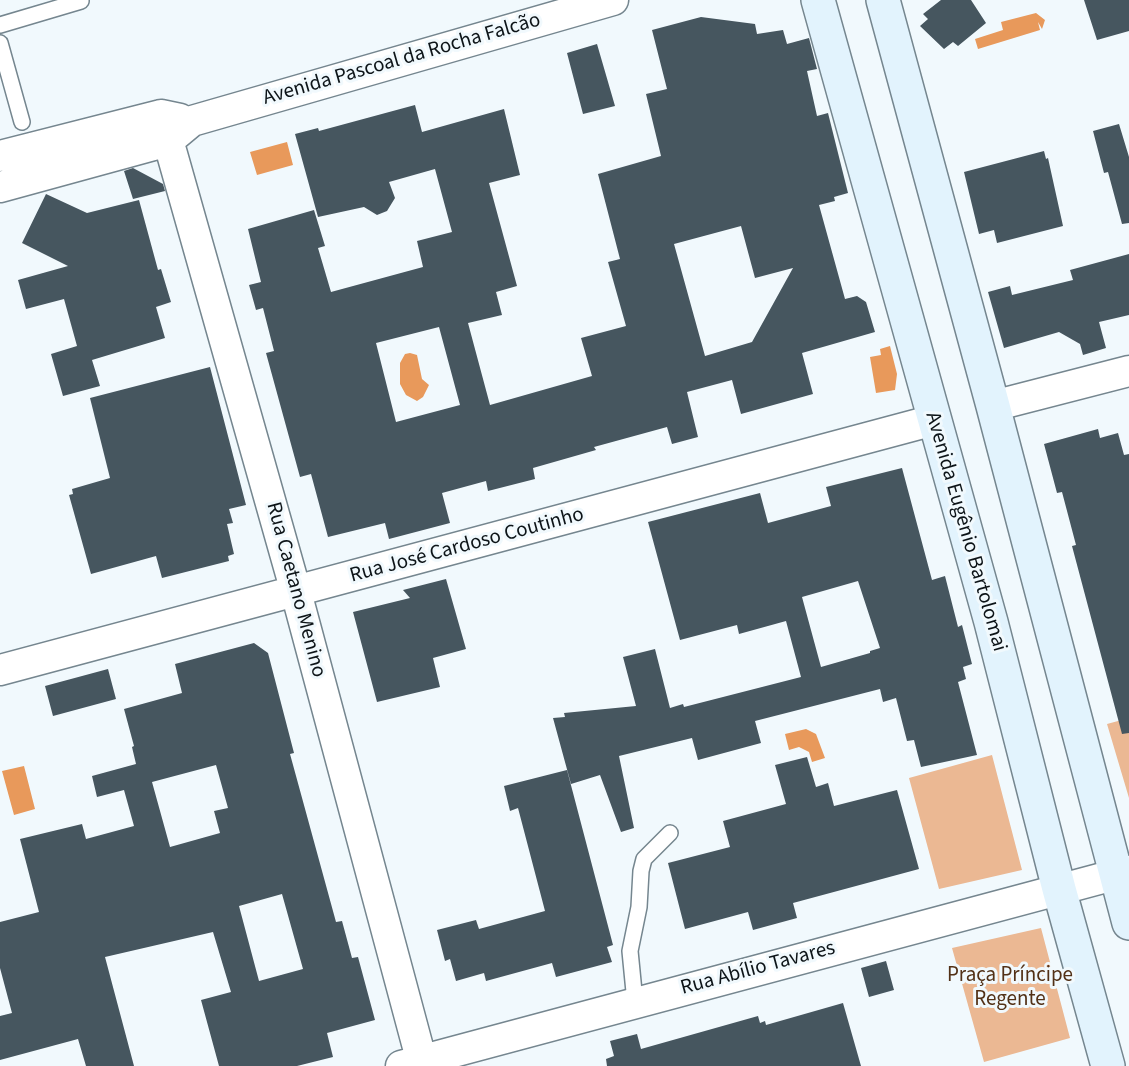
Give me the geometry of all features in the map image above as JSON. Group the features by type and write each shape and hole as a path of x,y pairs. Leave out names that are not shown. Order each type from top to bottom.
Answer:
{"street":[{"name":"Avenida Pascoal da Rocha Falcão","path":"0,156 165,128 613,0"},
{"name":"Avenida Eugênio Bartolomai","path":"818,0 991,622 1059,889 1108,1066"},
{"path":"883,0 1123,873 1129,923"},
{"name":"Avenida Pascoal da Rocha Falcão","path":"0,187 165,128"},
{"name":"Rua Caetano Menino","path":"165,128 296,592 415,1064"},
{"path":"993,406 1129,370"},
{"name":"Rua José Cardoso Coutinho","path":"0,669 296,592 934,420"},
{"name":"Rua Abílio Tavares","path":"415,1064 635,1002 1123,873"}],"lane":[{"path":"0,25 81,1"},
{"path":"0,43 22,122"},
{"path":"635,1002 630,951 639,907 641,871 644,859 670,833"}],"green space":[{"path":"1129,718 1129,798 1107,724"},
{"path":"992,755 1022,870 939,889 909,778"},
{"name":"Praça Príncipe Regente","path":"1041,928 1070,1038 984,1062 952,948"}],"shaded area":[{"path":"1036,13 1045,20 1042,29 1038,22 1040,30 978,49 975,39 1003,30 1001,22"},
{"path":"287,142 293,165 257,175 250,152"},
{"path":"890,346 897,374 895,390 876,393 870,357 881,355 880,349"},
{"path":"405,354 417,355 422,379 429,385 423,397 417,401 406,395 400,384 400,363"},
{"path":"806,729 816,734 825,758 812,762 809,752 799,747 789,750 785,734"},
{"path":"24,766 35,809 14,815 2,771"}],"building":[{"path":"941,0 971,0 986,23 958,46 953,42 944,49 920,26 928,19 923,14"},
{"path":"1084,0 1129,0 1129,31 1097,40"},
{"path":"701,17 755,24 757,34 783,30 787,44 809,38 817,69 807,71 817,116 828,113 848,193 834,197 835,201 819,205 845,299 857,296 866,302 875,332 802,353 813,394 741,414 732,380 687,392 698,437 672,444 667,427 594,447 596,450 533,468 535,479 488,491 486,481 442,493 450,523 389,539 385,523 328,537 311,474 300,477 266,353 274,351 263,308 256,310 249,285 261,282 248,229 314,210 325,246 318,248 331,292 423,267 417,241 452,232 435,169 389,182 395,198 387,211 377,215 364,207 318,217 295,134 318,128 319,131 415,105 422,132 504,109 520,175 489,183 517,286 496,292 502,315 468,323 490,405 592,376 581,338 626,326 608,262 620,259 598,174 661,156 646,94 667,89 652,30","holes":["741,226 755,278 793,268 752,342 705,356 674,244","439,327 460,405 396,422 376,343"]},
{"path":"597,44 615,106 583,114 567,53"},
{"path":"1119,124 1129,157 1129,223 1122,224 1108,172 1104,173 1093,131"},
{"path":"1044,151 1046,159 1048,158 1063,226 997,243 994,230 979,234 964,172"},
{"path":"133,168 163,184 165,191 133,199 124,171"},
{"path":"46,194 87,213 139,200 158,270 161,269 171,302 156,307 165,338 92,360 100,386 63,396 51,354 77,346 64,299 26,309 18,280 68,266 22,243"},
{"path":"1129,254 1129,315 1099,322 1106,348 1083,355 1080,344 1059,332 1004,348 988,292 1010,286 1012,295 1073,280 1070,270"},
{"path":"210,367 246,505 229,509 233,523 227,524 234,554 228,556 229,561 162,578 156,556 91,574 69,495 73,494 72,489 110,478 90,398"},
{"path":"1098,429 1100,438 1118,433 1124,455 1129,454 1129,733 1122,734 1072,546 1076,545 1062,492 1057,493 1044,444"},
{"path":"902,468 932,580 945,576 958,627 962,625 972,664 963,667 966,679 958,682 977,755 921,767 914,740 907,741 896,698 883,702 880,689 755,721 761,743 698,760 692,738 619,756 634,828 621,832 600,775 571,784 553,718 565,717 564,713 636,706 623,657 655,649 670,708 683,704 684,707 801,677 786,621 739,634 737,625 680,640 648,522 760,493 768,523 831,506 826,487","holes":["858,581 880,648 821,667 802,597"]},
{"path":"446,579 466,649 433,658 440,687 377,702 353,612 410,598 403,590"},
{"path":"254,643 268,653 294,753 290,754 336,922 342,921 352,958 358,957 375,1020 327,1033 333,1057 297,1066 219,1066 201,1000 231,992 213,932 105,957 134,1066 86,1066 78,1039 0,1060 0,1016 12,1013 0,968 0,922 39,912 20,839 82,824 86,839 134,826 124,790 97,797 92,776 136,764 132,747 134,746 124,709 182,693 175,664","holes":["216,765 228,808 214,811 220,833 170,847 152,782","282,894 303,969 259,981 239,906"]},
{"path":"108,669 116,699 53,716 45,686"},
{"path":"807,757 816,787 828,783 834,806 897,790 919,869 793,903 797,918 753,930 748,912 685,929 668,863 730,847 723,821 786,804 775,765"},
{"path":"567,770 613,945 607,947 612,962 556,977 552,963 486,981 484,973 456,981 450,959 445,961 437,930 476,920 479,929 545,911 518,808 510,811 504,786"},
{"path":"886,961 894,990 869,997 861,968"},
{"path":"843,1003 861,1066 607,1066 606,1059 614,1056 610,1041 637,1034 641,1049 758,1016 760,1023 765,1021 766,1025"}]}
